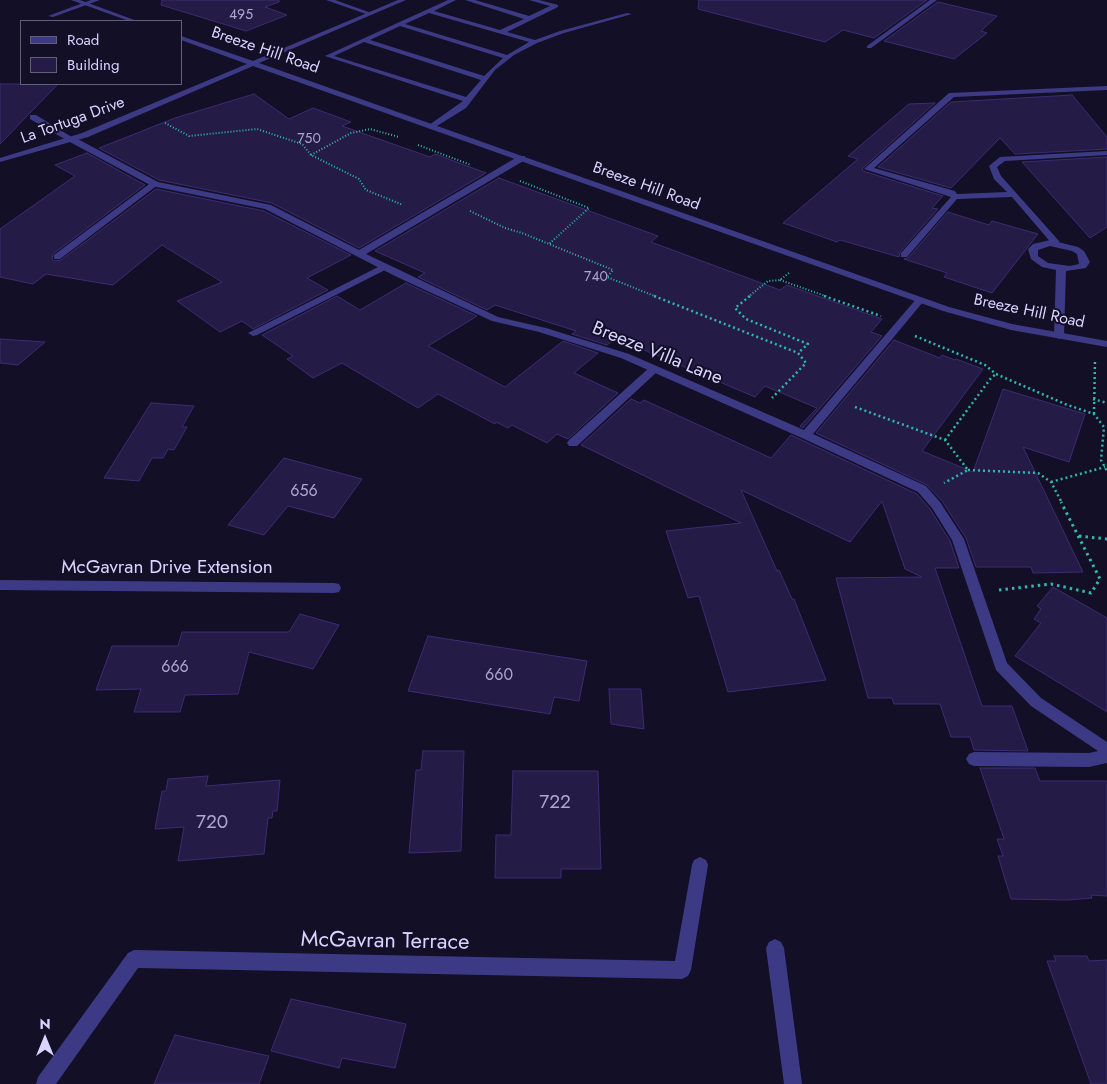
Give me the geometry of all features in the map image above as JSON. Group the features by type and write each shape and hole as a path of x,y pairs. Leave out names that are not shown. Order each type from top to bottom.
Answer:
{"street":[{"path":"74,0 131,20"},
{"path":"51,16 97,0"},
{"path":"328,0 371,14"},
{"name":"La Tortuga Drive","path":"0,160 71,140 403,0"},
{"path":"453,0 328,56 468,100"},
{"path":"468,0 530,18"},
{"path":"501,32 556,6 532,0"},
{"path":"869,47 934,0"},
{"path":"430,10 535,42"},
{"path":"429,126 463,106 493,69 535,42 562,32 629,14"},
{"path":"399,24 508,58"},
{"name":"Breeze Hill Road","path":"182,38 920,300 1011,327 1107,344"},
{"path":"364,40 486,79"},
{"path":"955,197 952,193 868,169 952,95 1107,88"},
{"name":"Breeze Villa Lane","path":"34,117 71,140 155,184 268,207 384,268 495,320 542,330 625,356 806,435 922,489 936,505 958,539 1002,666 1036,702 1107,750"},
{"path":"1056,243 997,177 993,166 1003,160 1107,153"},
{"path":"359,254 522,158"},
{"path":"57,257 155,184"},
{"path":"904,255 955,197 1014,194"},
{"path":"1056,243 1075,249 1084,257 1085,262 1083,266 1061,269 1038,261 1032,253 1036,246 1056,243"},
{"path":"253,332 384,268"},
{"path":"1059,336 1061,269"},
{"path":"806,435 920,300"},
{"path":"573,442 654,369"},
{"name":"McGavran Drive Extension","path":"0,585 334,588"},
{"path":"974,759 1089,760 1107,756"},
{"name":"McGavran Terrace","path":"45,1084 134,959 682,970 700,865"},
{"path":"775,948 793,1084"}],"path":[{"path":"136,113 168,124 189,136 257,129 302,144 311,155 359,179 366,190 427,214"},
{"path":"311,155 351,133 370,129 399,138 429,126"},
{"path":"416,144 468,163 489,178 520,181 589,208 549,244"},
{"path":"449,201 505,228 613,270 607,277 798,353 806,362 757,414"},
{"path":"780,280 804,259"},
{"path":"798,353 808,344 746,318 735,308 768,281 780,280 898,326 985,365 996,374 1065,404 1094,414 1104,427 1101,460 1106,469 1051,482"},
{"path":"1094,414 1096,342"},
{"path":"946,440 990,378 996,374"},
{"path":"1093,399 1107,403"},
{"path":"836,400 946,440 968,470"},
{"path":"925,492 968,470 1038,472 1051,482 1100,578 1091,593 1052,584 976,592"},
{"path":"1079,536 1107,539"}],"building":[{"path":"162,0 279,0 279,2 265,7 287,15 246,31 161,5"},
{"path":"699,0 927,0 874,38 843,30 825,42 698,9"},
{"path":"938,2 997,16 981,31 987,33 954,59 884,41"},
{"path":"0,84 57,85 0,144"},
{"path":"254,94 289,119 313,108 351,122 342,126 430,157 435,154 486,173 359,248 272,203 159,180 99,148 175,118"},
{"path":"1072,95 1107,137 1107,149 1015,154 1000,138 951,188 878,167 951,102"},
{"path":"935,103 862,169 863,171 943,196 932,208 938,209 900,252 899,257 840,240 837,242 783,223 858,159 848,156 909,104"},
{"path":"87,153 145,185 53,254 52,259 54,261 61,260 156,189 264,211 351,255 307,278 328,290 253,329 242,321 220,332 177,301 222,282 162,245 113,285 46,274 33,284 0,277 0,229 75,176 55,165"},
{"path":"1107,157 1107,227 1090,238 1022,162"},
{"path":"499,178 658,236 651,242 780,290 787,285 882,319 871,332 882,336 803,428 800,426 817,408 765,386 755,397 616,338 607,345 572,334 576,331 495,305 487,310 418,277 425,273 375,251"},
{"path":"948,212 989,225 992,221 1038,234 992,293 944,277 947,273 904,259 908,258"},
{"path":"406,283 477,316 428,346 505,387 563,341 598,353 574,373 618,393 568,439 557,434 547,443 512,425 508,428 496,422 495,424 438,394 418,408 342,363 313,378 287,359 293,356 262,335 337,296 360,310"},
{"path":"0,339 45,342 18,365 0,363"},
{"path":"894,340 940,358 942,355 983,369 922,451 973,472 1003,389 1085,414 1069,462 1023,447 1083,572 1033,573 1031,567 976,567 966,538 942,501 927,485 816,433"},
{"path":"631,399 640,403 644,400 771,458 791,435 917,494 930,509 950,541 959,568 935,568 982,706 1012,706 1028,751 974,750 970,737 951,737 940,704 894,704 892,698 868,698 836,578 922,577 905,569 882,501 850,542 741,490 777,571 779,570 792,599 794,599 826,680 728,692 699,596 688,598 666,531 741,523 581,445"},
{"path":"151,403 194,406 182,427 187,427 174,450 168,449 163,458 152,458 139,481 104,478"},
{"path":"284,458 362,479 334,518 288,506 264,535 228,525"},
{"path":"1053,587 1107,618 1107,712 1015,656 1041,623 1034,619 1041,609 1037,606"},
{"path":"300,614 339,625 313,669 249,652 238,694 185,695 180,712 134,712 141,689 96,690 112,646 178,646 182,632 289,632"},
{"path":"428,636 587,661 579,701 554,697 550,714 408,691"},
{"path":"609,689 641,689 644,729 611,724"},
{"path":"423,751 464,751 461,851 409,853 416,770 421,770"},
{"path":"980,768 1035,768 1040,781 1107,781 1107,896 1091,895 1092,898 1068,900 1011,899 998,856 1003,856 997,839 1004,839"},
{"path":"513,771 598,771 601,869 561,869 561,878 495,878 496,835 511,835"},
{"path":"208,776 206,786 280,780 277,811 273,811 272,818 268,818 264,854 178,861 184,827 155,829 162,791 166,791 168,779"},
{"path":"1054,956 1087,956 1089,961 1107,960 1107,1084 1091,1084 1047,961 1056,961"},
{"path":"291,999 406,1024 395,1068 342,1058 339,1068 271,1051"},
{"path":"175,1035 269,1056 259,1084 154,1084"}]}
